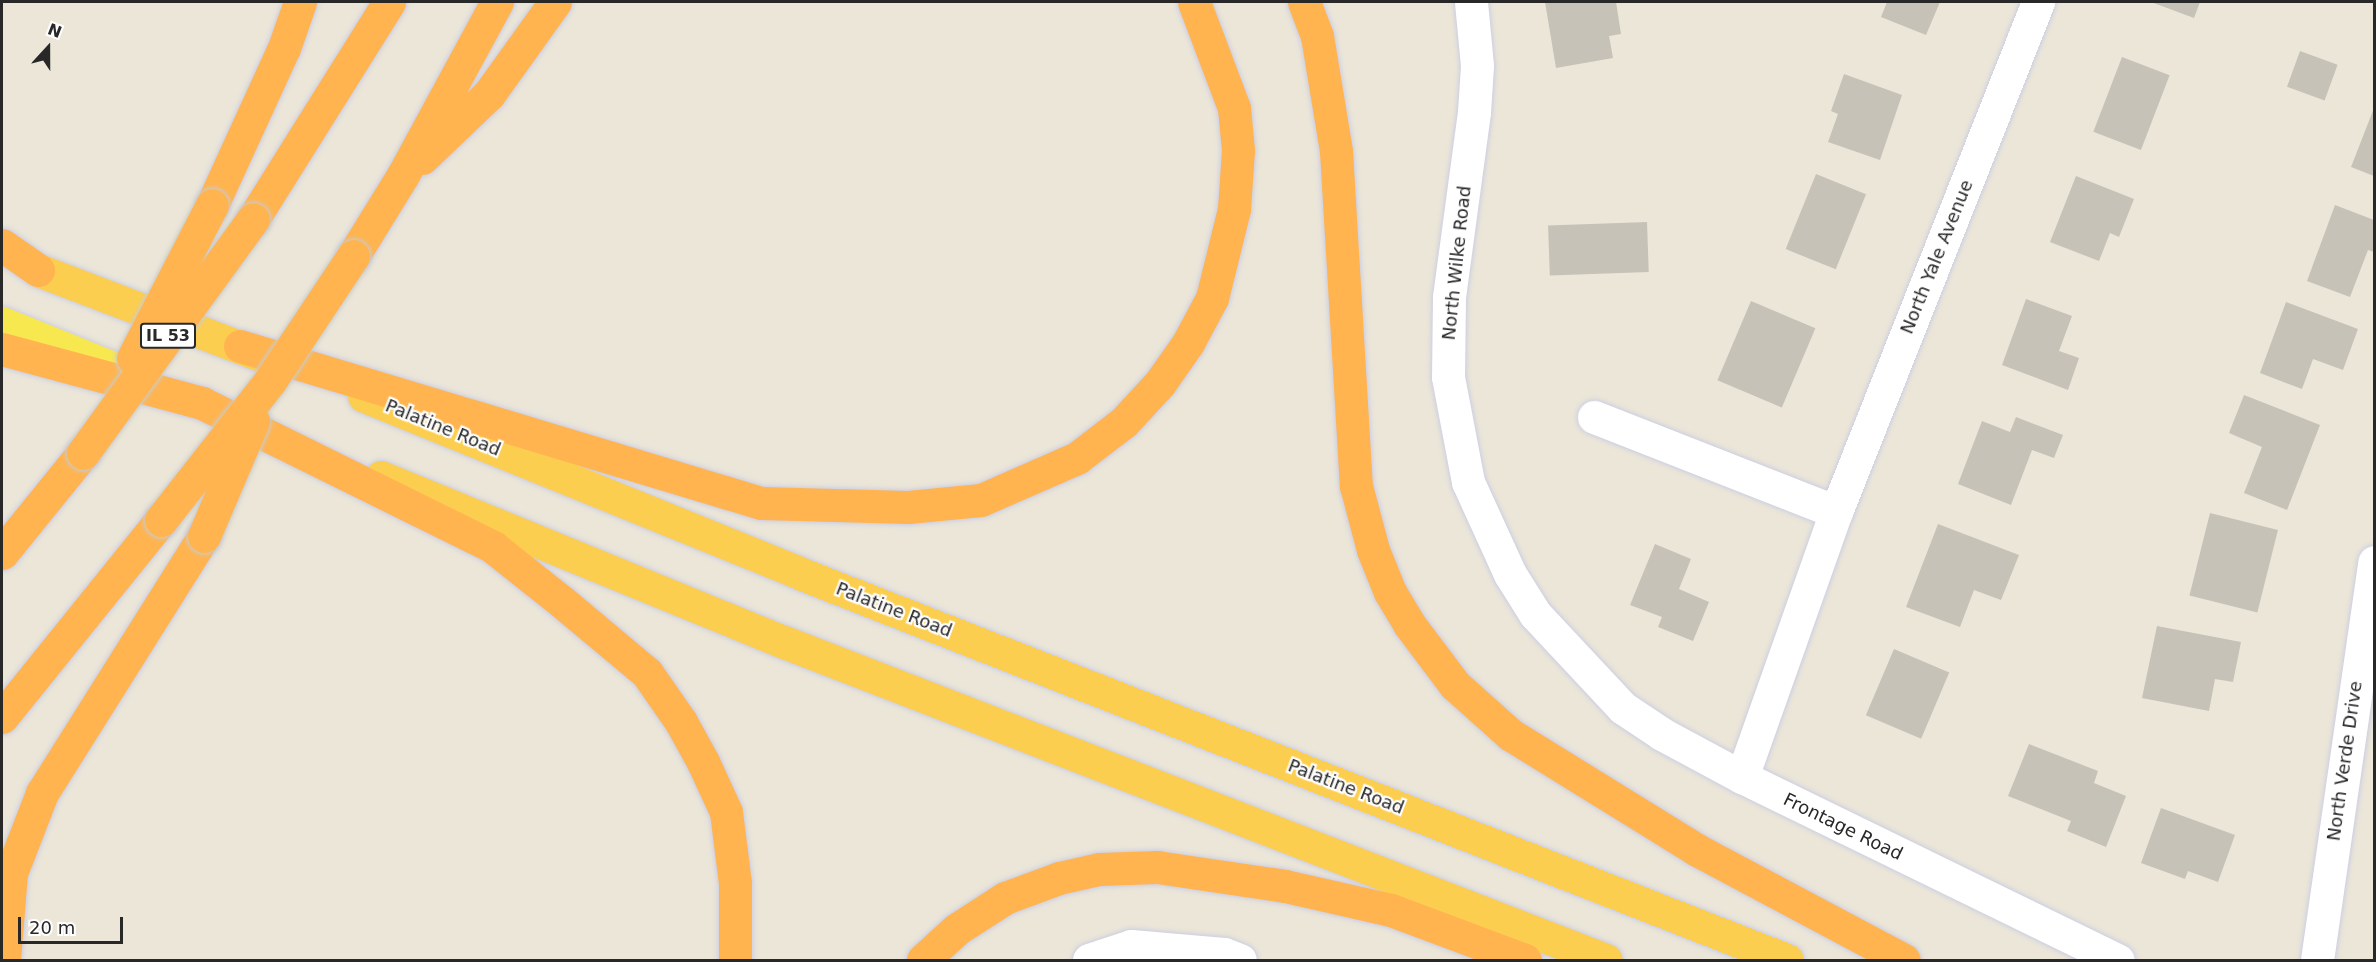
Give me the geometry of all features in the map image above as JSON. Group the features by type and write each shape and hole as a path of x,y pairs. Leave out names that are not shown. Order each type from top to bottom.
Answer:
{"highway":[{"path":"83,453 212,205 284,48 300,2"},
{"name":"IL 53","path":"2,553 83,453 253,219 389,2"},
{"path":"2,717 270,381 403,176 496,2"},
{"path":"403,176 489,94 555,2"},
{"path":"240,346 761,502 908,507 981,500 1077,458 1124,422 1160,383 1188,344 1212,298 1234,208 1238,150 1234,108 1194,2"},
{"path":"1304,2 1317,36 1336,151 1356,486 1373,550 1390,592 1409,624 1455,685 1511,735 1697,850 1904,960"},
{"path":"2,245 38,270"},
{"name":"Palatine Road","path":"38,270 240,346 799,573 1787,960"},
{"path":"2,349 202,403 784,642 1606,960"},
{"path":"4,960 11,873 42,793 204,536 270,381"},
{"path":"202,403 493,547 647,673 681,722 726,812 735,883 735,960"},
{"path":"923,960 957,929 1005,898 1059,878 1099,869 1157,867 1285,886 1391,910 1525,960"}],"main road":[{"name":"Palatine Road","path":"2,256 38,270"},
{"path":"2,323 202,403"}],"street":[{"name":"North Wilke Road","path":"1471,2 1477,66 1474,112 1449,297 1447,346 1457,439 1468,482 1510,574 1535,614 1584,669"},
{"name":"North Yale Avenue","path":"1742,777 1836,512 2038,2"},
{"path":"1594,417 1836,512"},
{"name":"North Verde Drive","path":"2317,960 2374,561"},
{"name":"Frontage Road","path":"1584,669 1623,708 1742,777 2118,960"},
{"path":"1089,960 1131,946 1224,954 1240,960"}],"building":[{"path":"1545,2 1616,2 1621,34 1609,36 1613,58 1556,68"},
{"path":"1887,2 1940,2 1926,35 1881,17"},
{"path":"2151,2 2200,2 2194,18"},
{"path":"2300,51 2338,65 2325,100 2287,87"},
{"path":"2122,57 2170,75 2141,150 2093,132"},
{"path":"1844,74 1902,95 1880,160 1828,142 1838,114 1831,111"},
{"path":"2374,108 2374,176 2351,167"},
{"path":"1816,174 1866,194 1836,269 1786,249"},
{"path":"2076,176 2134,199 2119,237 2110,233 2099,261 2050,242"},
{"path":"2335,205 2374,220 2374,252 2368,250 2350,297 2307,281"},
{"path":"1647,222 1649,272 1550,275 1548,225"},
{"path":"2026,299 2072,316 2059,351 2079,358 2068,390 2002,365"},
{"path":"1751,301 1815,328 1782,408 1717,380"},
{"path":"2286,302 2358,329 2343,370 2313,359 2302,389 2260,373"},
{"path":"2244,395 2320,425 2287,510 2244,493 2262,447 2229,433"},
{"path":"2016,417 2063,435 2054,458 2032,450 2011,505 1958,484 1982,421 2010,432"},
{"path":"2210,513 2278,530 2257,612 2189,595"},
{"path":"1938,524 2019,555 2001,600 1974,590 1960,627 1906,607"},
{"path":"1655,544 1691,559 1679,589 1709,602 1693,641 1658,627 1662,617 1630,605"},
{"path":"2157,626 2241,642 2233,682 2215,679 2209,711 2142,698"},
{"path":"1894,649 1949,672 1921,739 1866,715"},
{"path":"2029,744 2098,771 2094,783 2126,796 2106,847 2067,831 2071,821 2008,796"},
{"path":"2161,808 2235,835 2218,882 2188,871 2185,879 2141,863"}]}
